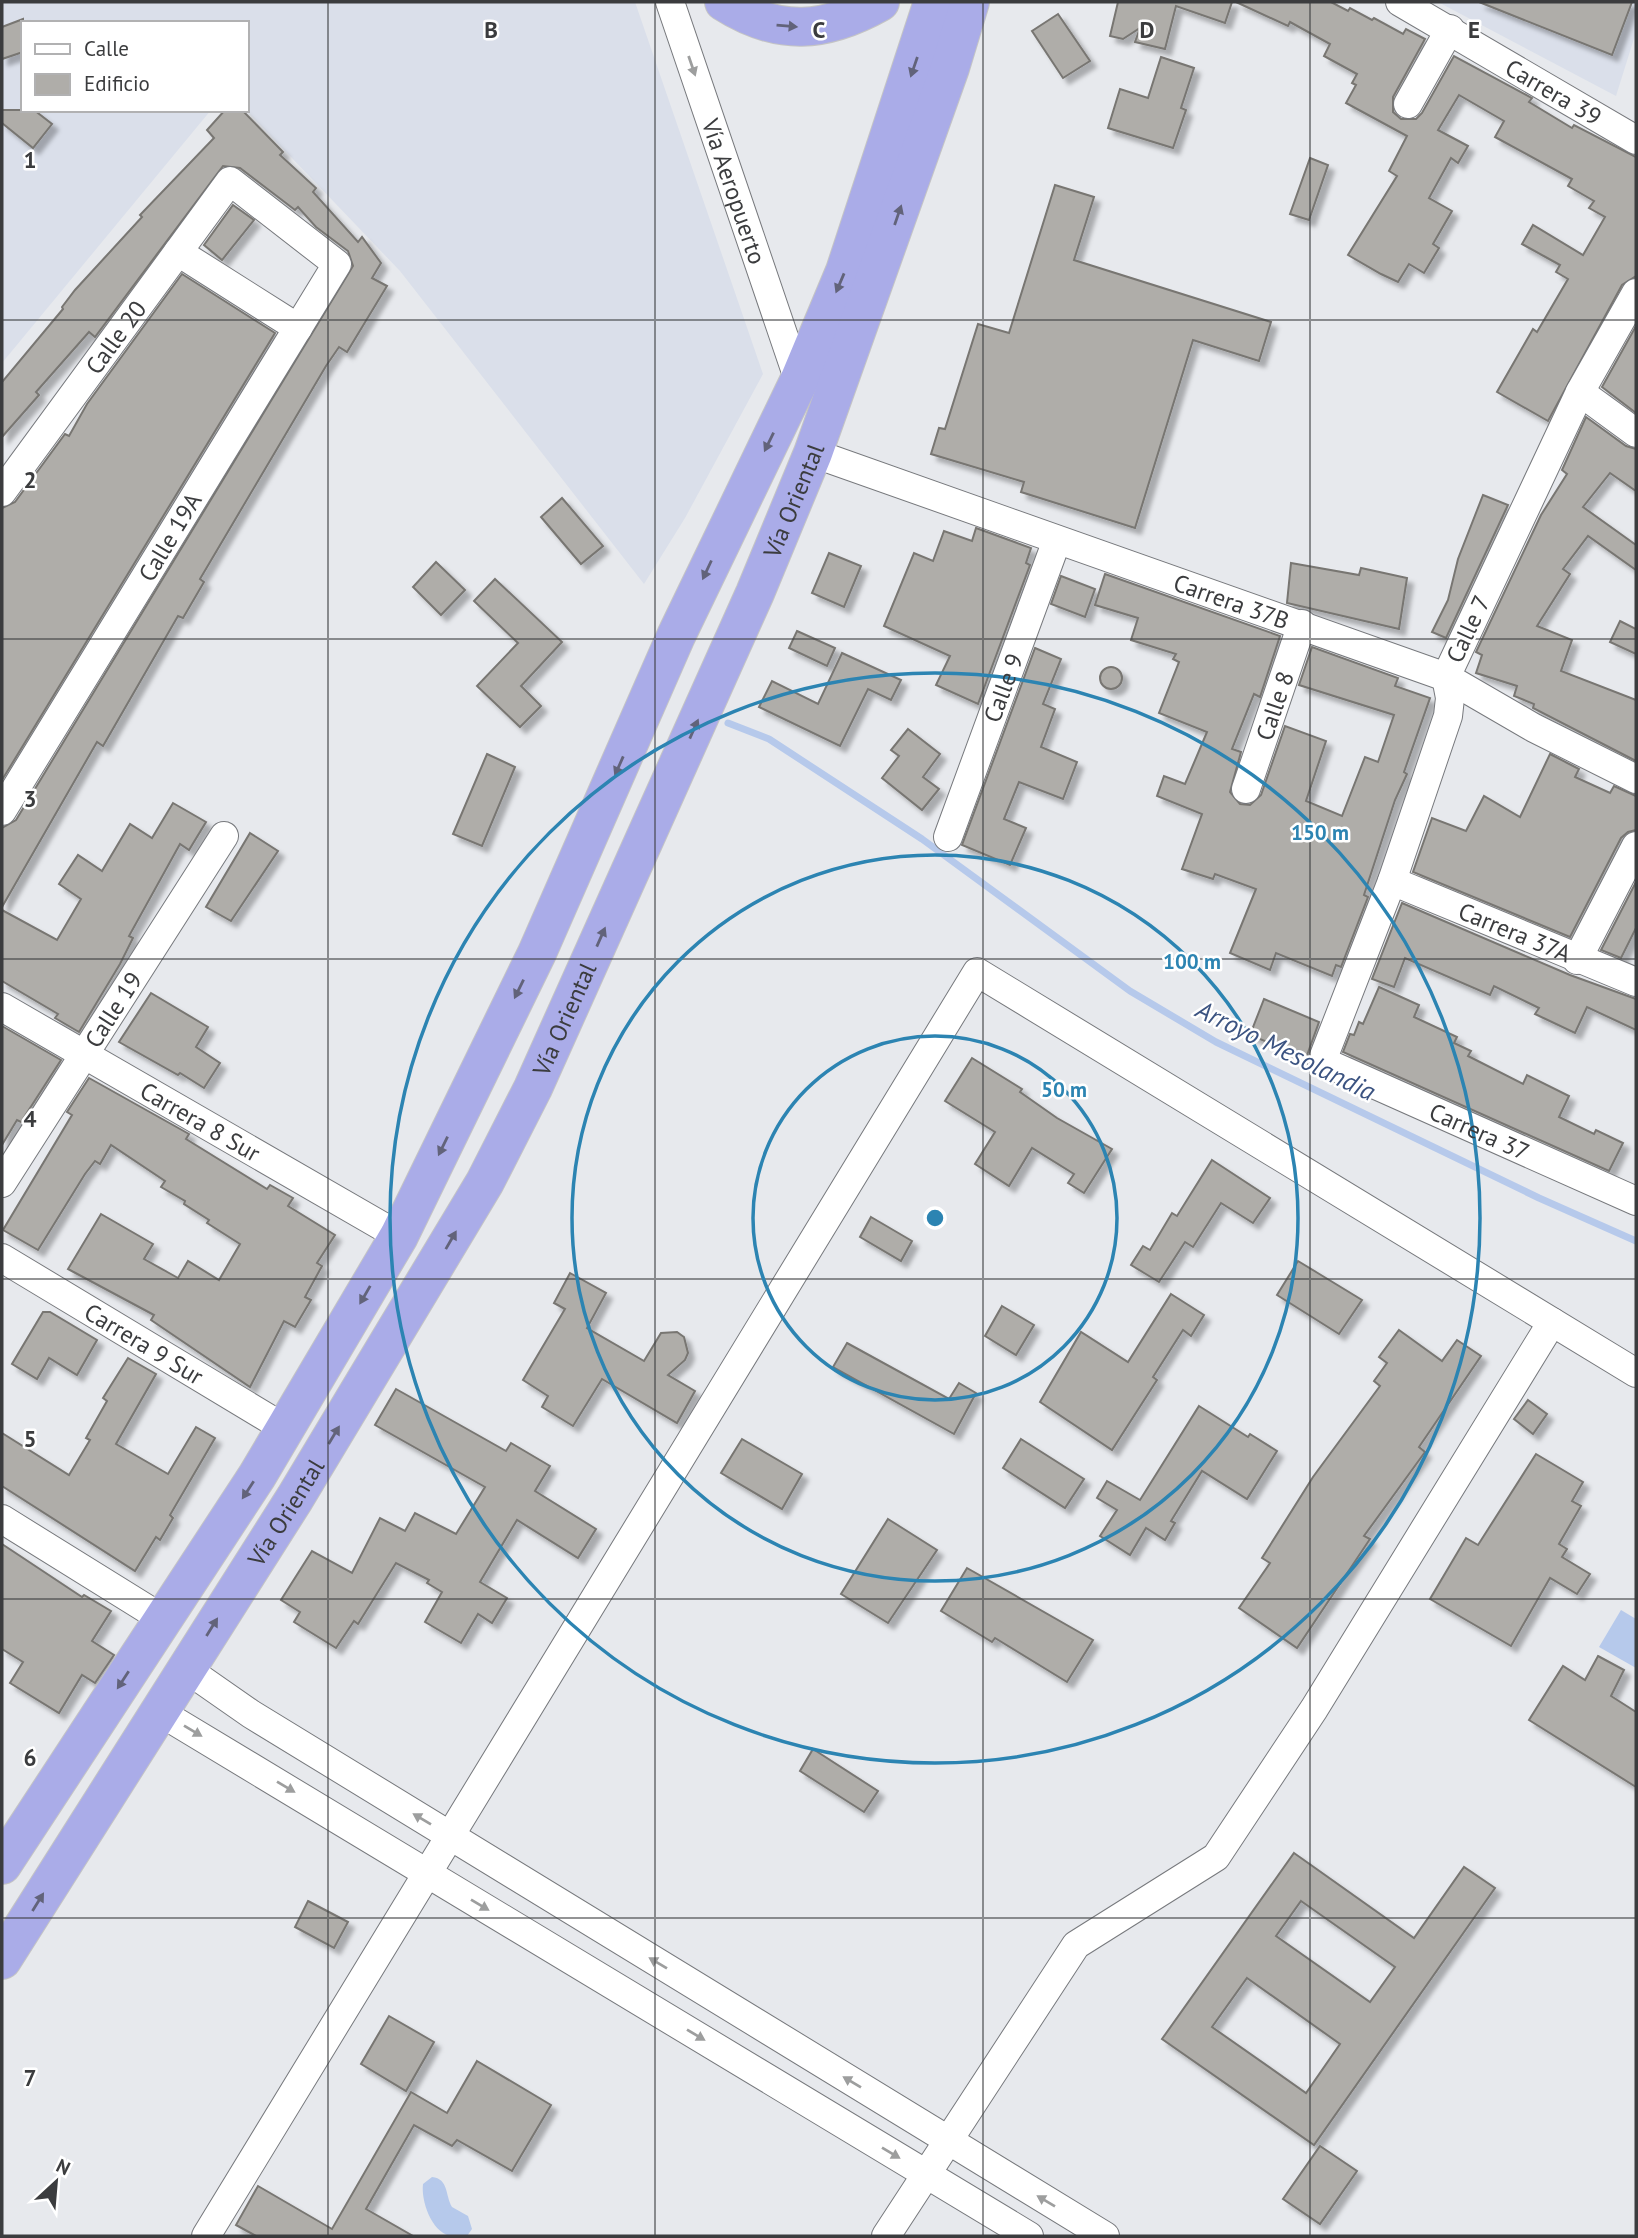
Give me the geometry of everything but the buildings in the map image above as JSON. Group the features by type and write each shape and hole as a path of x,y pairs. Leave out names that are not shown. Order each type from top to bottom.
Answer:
{"highway":[{"path":"724,2 743,14 772,24 801,27 824,25 850,18 880,2"},
{"name":"Vía Oriental","path":"2,1865 286,1429 399,1236 537,953 676,636 799,381 845,271 933,2"},
{"name":"Vía Oriental","path":"2,1960 295,1498 485,1182 555,1038 755,593 813,453 971,2"}],"street":[{"name":"Vía Aeropuerto","path":"670,2 799,381"},
{"name":"Carrera 39","path":"1400,2 1636,140"},
{"path":"1408,104 1450,29"},
{"name":"Calle 20","path":"2,492 230,181 337,264"},
{"path":"177,252 298,328"},
{"name":"Calle 19A","path":"2,811 337,264"},
{"name":"Calle 7","path":"1322,1061 1392,881 1448,716 1450,698 1446,677 1580,392 1636,293"},
{"path":"1580,392 1636,433"},
{"name":"Carrera 37B","path":"813,453 1446,677 1534,728 1636,779"},
{"name":"Calle 9","path":"948,837 1057,540"},
{"name":"Calle 8","path":"1246,789 1302,624"},
{"name":"Calle 19","path":"2,1183 224,836"},
{"path":"1577,960 1636,846"},
{"name":"Carrera 37A","path":"1392,881 1577,960 1636,982"},
{"path":"206,2236 977,972 1636,1373"},
{"name":"Carrera 8 Sur","path":"2,1007 399,1236"},
{"name":"Carrera 37","path":"1322,1061 1636,1201"},
{"name":"Carrera 9 Sur","path":"2,1258 286,1429"},
{"path":"886,2236 1076,1945 1216,1857 1314,1709 1552,1322"},
{"path":"2,1519 163,1619"},
{"path":"185,1668 251,1714 1105,2236"},
{"path":"158,1711 1029,2236"}],"shaded area":[{"path":"2,2 635,2 763,374 685,518 644,584 400,271 248,112 248,21 21,21 21,112 209,112 2,363"},
{"path":"1438,2 1636,2 1636,32 1616,96"}],"water":[{"path":"1621,1610 1636,1619 1636,1668 1599,1647"},
{"path":"432,2177 444,2184 452,2207 468,2216 472,2229 467,2236 450,2236 443,2233 433,2222 423,2191 423,2184"}],"waterway":[{"name":"Arroyo Mesolandia","path":"728,723 769,739 922,839 1130,991 1216,1042 1539,1198 1636,1241"}]}
